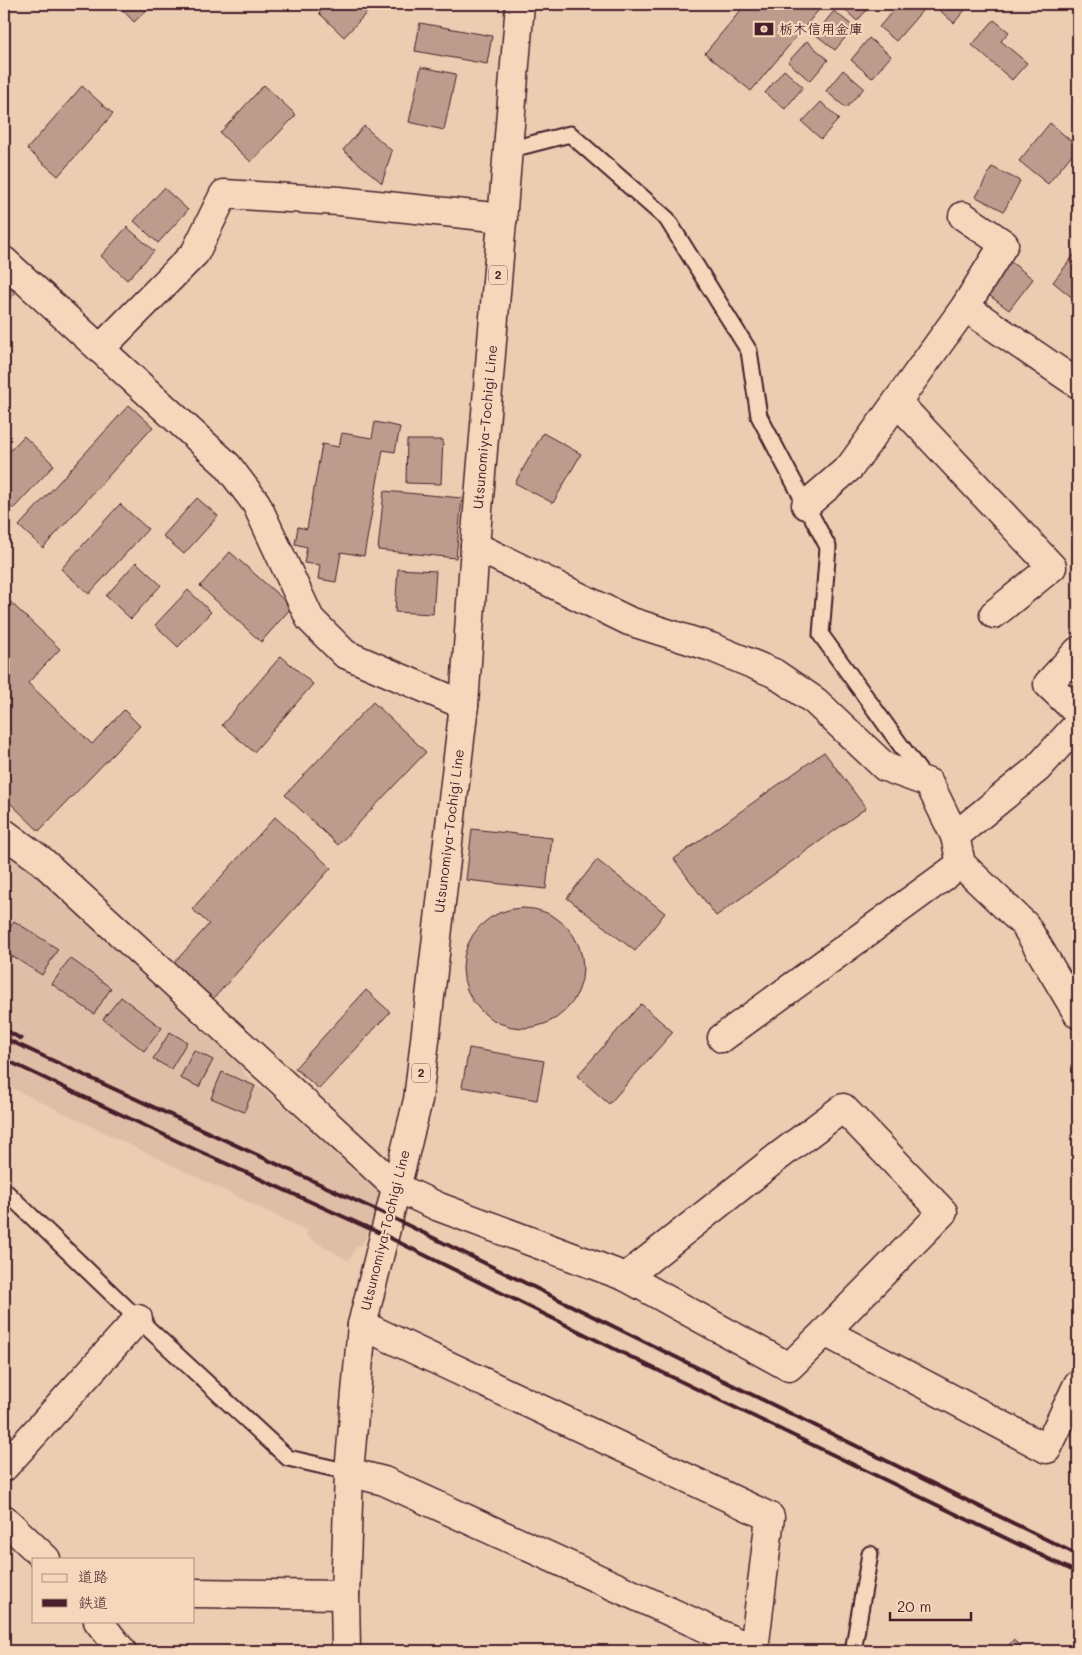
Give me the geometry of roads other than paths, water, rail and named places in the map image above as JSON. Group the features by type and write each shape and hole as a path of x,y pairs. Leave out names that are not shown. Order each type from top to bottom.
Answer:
{"street":[{"name":"Utsunomiya-Tochigi Line","path":"346,1651 344,1594 349,1472 362,1324 418,1100 464,705 475,546 520,4"},
{"path":"100,349 195,253 224,194 339,201 503,218"},
{"path":"806,505 850,467 965,307 1004,244 962,216"},
{"path":"4,261 227,465 256,504 310,619 346,654 464,705"},
{"path":"965,307 1078,384"},
{"path":"897,402 1052,567 994,614"},
{"path":"475,546 629,621 711,647 774,673 815,701 885,767 929,784 955,836 961,864 1025,925 1078,1014"},
{"path":"1078,651 1048,684 1078,713"},
{"path":"955,836 1037,769 1078,724"},
{"path":"4,833 42,861 396,1187 439,1207 626,1277 789,1367 944,1212 843,1108 626,1277"},
{"path":"722,1038 961,864"},
{"path":"4,1467 138,1319"},
{"path":"349,1472 384,1481 754,1650 770,1517 362,1324"},
{"path":"825,1332 1048,1448 1078,1384"},
{"path":"4,1519 45,1558"},
{"path":"195,1593 344,1594"},
{"path":"99,1622 122,1651"}],"lane":[{"path":"508,150 570,134 667,219 749,351 759,416 828,547 821,634 929,784"},
{"path":"4,1190 138,1319 288,1458 349,1472"},
{"path":"852,1651 870,1554"}],"railway":[{"path":"4,1029 21,1039"},
{"path":"4,1038 389,1216 1078,1555"},
{"path":"4,1059 194,1149 384,1235 649,1366 1078,1573"}],"place":[{"name":"栃木信用金庫","path":"764,29"}]}
